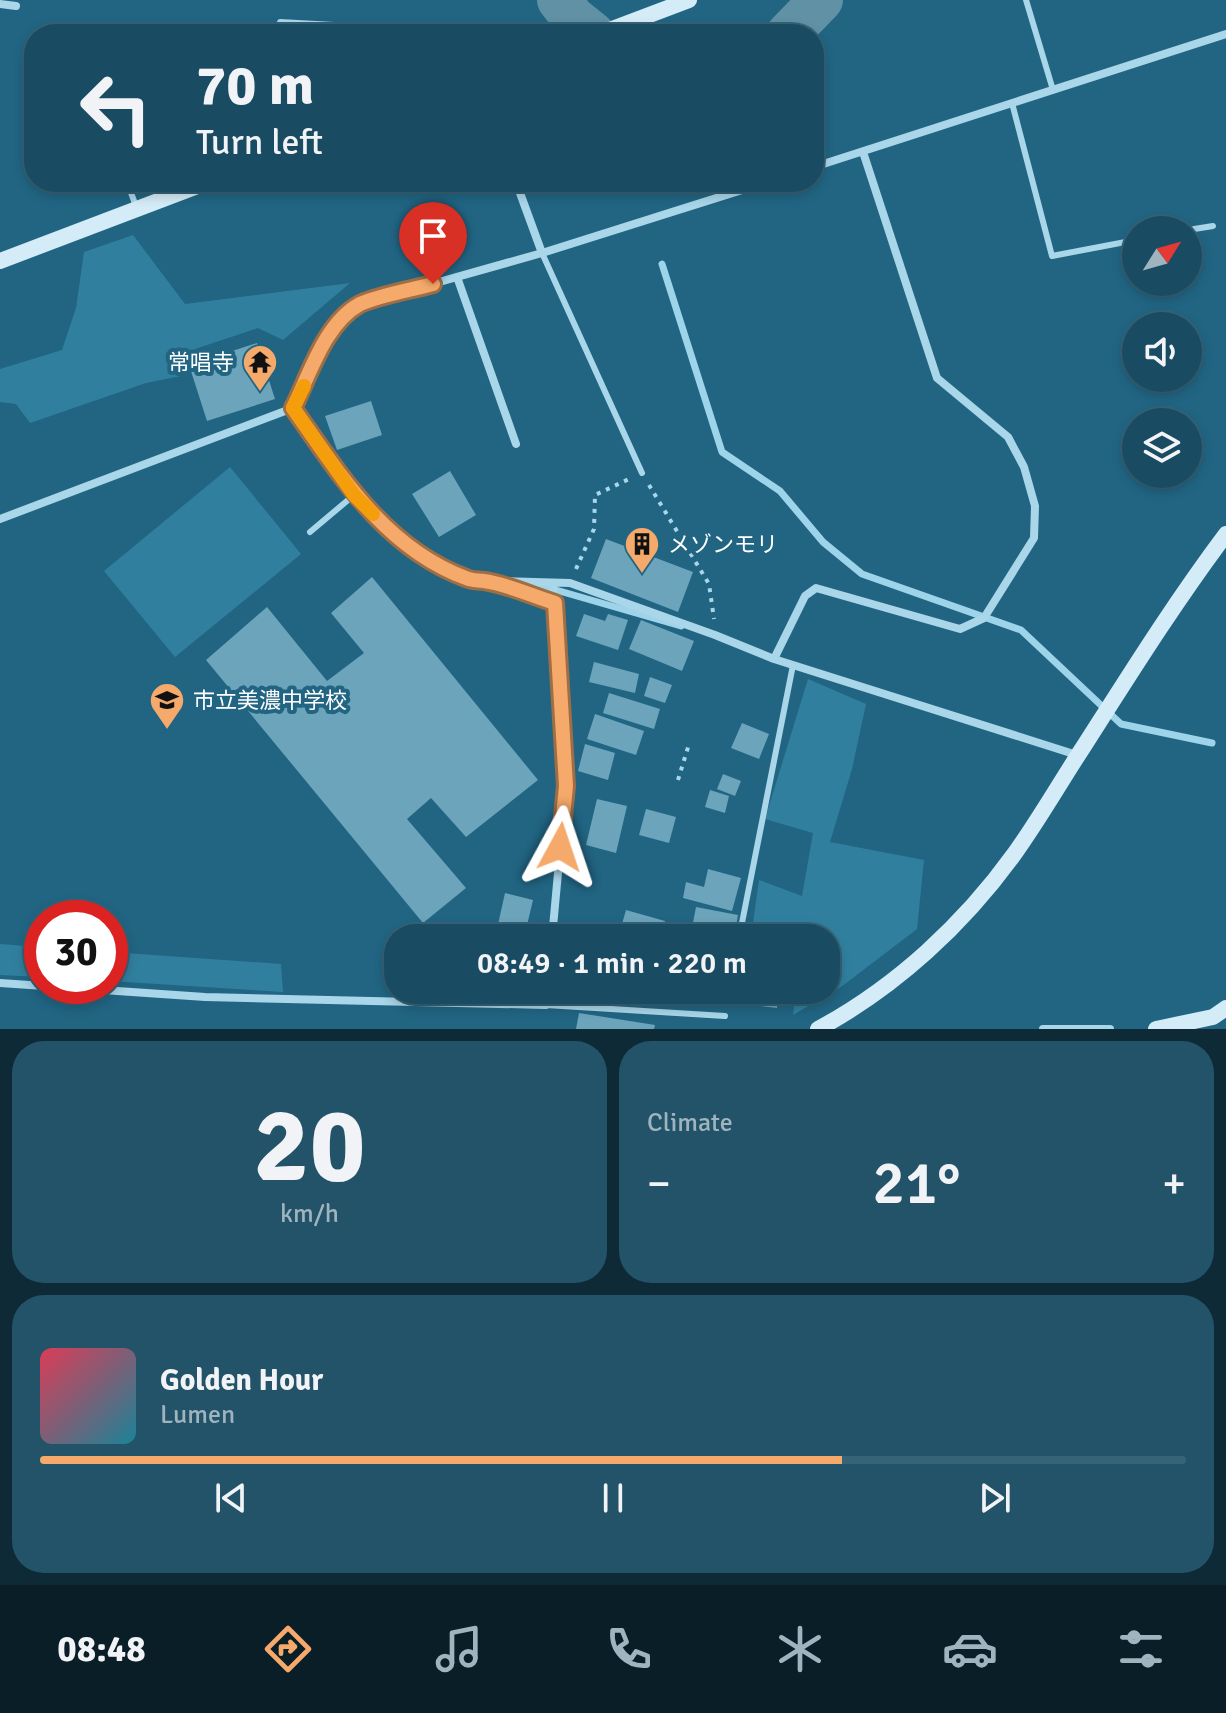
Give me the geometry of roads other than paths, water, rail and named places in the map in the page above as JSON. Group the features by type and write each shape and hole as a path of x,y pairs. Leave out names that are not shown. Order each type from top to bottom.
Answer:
{"street":[{"path":"625,24 689,0"},
{"path":"0,4 16,6"},
{"path":"824,164 1226,34"},
{"path":"774,659 805,596 816,588 960,629 984,618 1034,538 1035,506 1024,467 1008,437 937,378 863,152"},
{"path":"0,261 182,192"},
{"path":"520,192 542,253"},
{"path":"0,519 293,408 327,339 339,321 361,304 542,253 735,192"},
{"path":"457,277 516,444"},
{"path":"293,408 354,495 403,544 469,580 570,583 774,659 1078,755"},
{"path":"818,1029 884,987 921,957 963,915 1016,852 1200,568 1226,534"},
{"path":"485,581 555,603"},
{"path":"553,584 566,786 553,924"},
{"path":"0,983 205,997 546,1005"},
{"path":"1156,1029 1213,1017 1226,1008"},
{"path":"1043,1029 1110,1029"}],"lane":[{"path":"1026,0 1053,90"},
{"path":"280,24 316,24"},
{"path":"1012,103 1052,256 1122,243"},
{"path":"131,192 137,209"},
{"path":"1202,228 1213,226"},
{"path":"542,253 642,473"},
{"path":"310,532 354,495"},
{"path":"742,924 793,665"},
{"path":"546,1005 725,1016"}],"waterway":[{"path":"559,0 580,24"},
{"path":"798,24 821,0"},
{"path":"662,264 722,452 780,491 823,542 862,574 1021,630 1121,724 1212,743"},
{"path":"515,585 556,590 556,593"},
{"path":"556,590 681,626"}],"place":[{"name":"常唱寺","path":"260,393"},
{"name":"メゾンモリ","path":"642,575"},
{"name":"市立美濃中学校","path":"167,731"}]}
